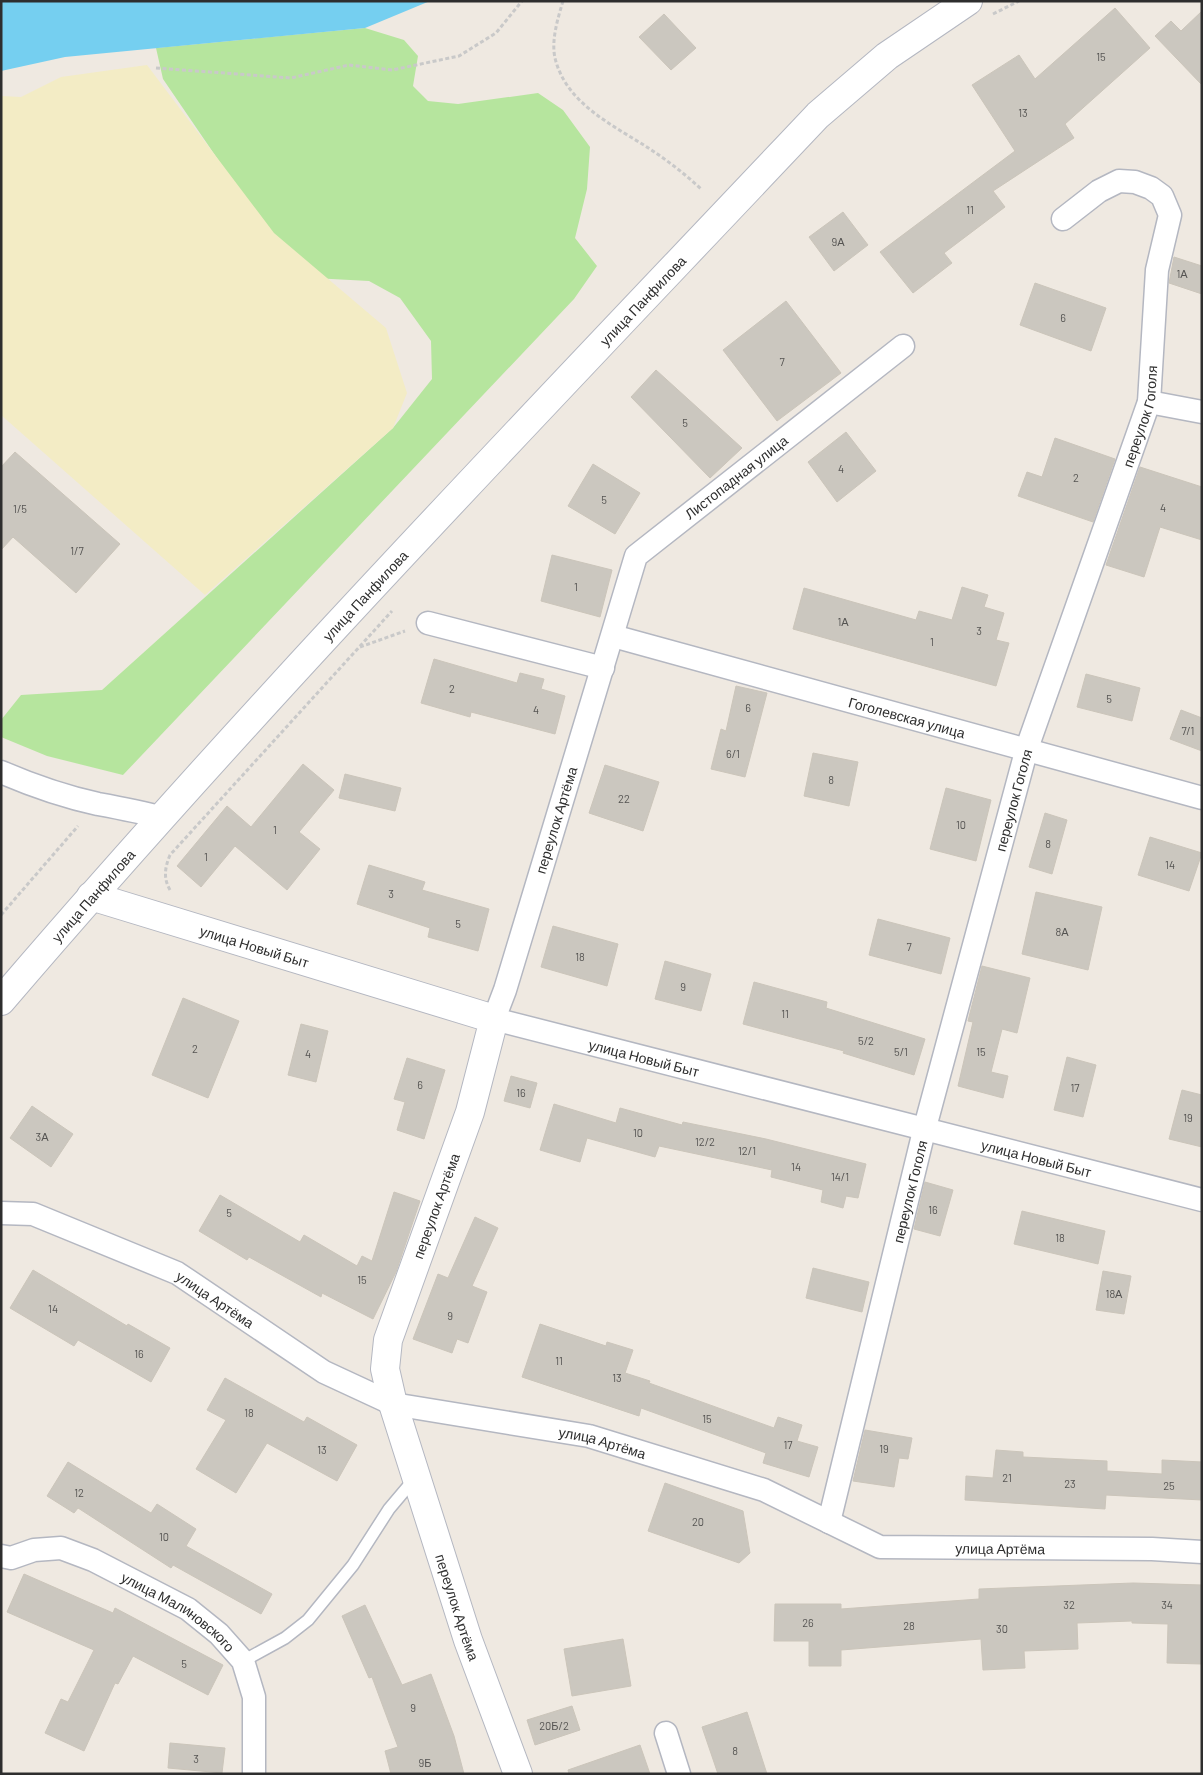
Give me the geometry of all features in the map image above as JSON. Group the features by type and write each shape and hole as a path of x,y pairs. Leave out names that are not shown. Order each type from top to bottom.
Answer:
{"main road":[{"name":"улица Панфилова","path":"1,1001 91,896 427,529 818,114 887,56 976,10"},
{"name":"улица Новый Быт","path":"91,896 494,1019"},
{"name":"переулок Артёма","path":"494,1019 470,1112 388,1340 385,1369 393,1404 468,1640 518,1774"}],"street":[{"name":"переулок Гоголя","path":"829,1522 924,1131 1027,748 1149,402 1157,270 1170,215 1162,196 1151,188 1135,182 1119,181 1099,191 1063,219"},
{"name":"Листопадная улица","path":"613,636 636,556 903,346"},
{"path":"1149,402 1202,412"},
{"path":"428,623 603,668"},
{"name":"переулок Артёма","path":"494,1019 505,990 613,636"},
{"name":"Гоголевская улица","path":"613,636 1027,748 1202,798"},
{"path":"1,772 98,804 131,809 163,818"},
{"name":"улица Новый Быт","path":"494,1019 924,1131 1202,1200"},
{"name":"улица Артёма","path":"1,1213 33,1214 177,1273 324,1372 393,1404 590,1436 764,1490 880,1547 1152,1549 1202,1552"},
{"name":"улица Малиновского","path":"1,1556 11,1558 34,1550 61,1548 92,1560 188,1609 219,1634 243,1661 254,1697 254,1774"},
{"path":"666,1734 679,1774"}],"lane":[{"path":"243,1661 285,1638 308,1620 353,1565 389,1509 416,1477"}],"path":[{"path":"156,68 292,78 349,65 392,70 459,56 496,33 522,1"},
{"path":"563,1 556,25 555,57 566,84 593,113 650,149 701,189"},
{"path":"976,10 1019,1"},
{"path":"173,892 168,888 165,877 166,865 170,855 399,604"},
{"path":"359,648 428,623"},
{"path":"1,915 98,804"}],"green space":[{"path":"365,28 404,40 418,56 413,86 428,101 458,104 538,93 563,110 590,147 587,189 575,238 597,266 574,299 123,775 47,756 1,737 1,720 21,695 102,690 393,428 432,379 431,341 400,298 369,281 313,278 288,262 163,79 156,48"}],"sand":[{"path":"147,65 274,233 386,328 407,393 393,428 205,595 1,415 1,96 21,97 61,77"}],"water":[{"path":"1,1 430,1 365,28 65,57 1,71"}],"building":[{"path":"1115,8 1150,48 1065,124 1074,138 993,191 1005,207 944,253 952,263 913,293 880,252 1015,151 972,85 1019,55 1035,79"},
{"path":"1202,11 1202,85 1155,36 1171,21 1181,31"},
{"path":"664,14 696,48 671,70 639,37"},
{"path":"843,212 868,245 834,271 809,237"},
{"path":"1174,257 1202,266 1202,294 1169,283"},
{"path":"1035,283 1106,308 1091,351 1020,325"},
{"path":"786,301 841,373 777,421 723,350"},
{"path":"656,370 742,448 710,478 631,397"},
{"path":"846,432 876,471 837,502 808,462"},
{"path":"1055,438 1115,459 1093,522 1018,496 1027,472 1042,477"},
{"path":"15,452 120,544 76,593 13,537 1,550 1,467"},
{"path":"593,464 640,493 615,534 568,506"},
{"path":"1140,467 1202,487 1202,540 1160,527 1144,577 1106,565"},
{"path":"552,555 612,570 600,617 541,601"},
{"path":"962,587 988,595 984,607 1004,613 996,640 1009,643 996,686 793,629 804,588 916,620 919,611 952,620"},
{"path":"434,659 517,683 520,673 544,679 541,689 565,696 555,734 471,712 470,717 421,703"},
{"path":"1086,674 1140,688 1132,721 1077,707"},
{"path":"736,686 767,693 745,777 711,769 721,729 726,731"},
{"path":"1181,710 1202,718 1202,751 1170,739"},
{"path":"813,753 858,762 849,806 804,796"},
{"path":"303,764 334,790 299,832 320,849 287,890 235,846 201,887 177,866 227,806 251,827"},
{"path":"605,765 659,782 643,831 589,813"},
{"path":"345,774 401,788 395,811 339,798"},
{"path":"946,788 991,800 976,861 930,849"},
{"path":"1045,813 1067,820 1052,874 1029,867"},
{"path":"1150,837 1202,853 1189,891 1138,875"},
{"path":"369,865 425,882 422,890 489,909 478,951 428,937 430,928 357,904"},
{"path":"1036,892 1102,907 1088,970 1022,954"},
{"path":"878,919 950,938 941,974 869,955"},
{"path":"553,926 618,944 607,986 541,967"},
{"path":"665,961 711,974 701,1011 655,999"},
{"path":"982,966 1030,978 1017,1033 1002,1029 991,1072 1008,1076 1003,1098 958,1086 973,1022 968,1021"},
{"path":"754,982 827,1002 826,1008 925,1039 914,1075 843,1053 844,1051 743,1024"},
{"path":"183,998 239,1021 208,1098 152,1075"},
{"path":"301,1024 328,1031 316,1082 288,1075"},
{"path":"1067,1057 1096,1065 1083,1117 1054,1110"},
{"path":"407,1058 445,1070 424,1139 397,1130 405,1102 394,1099"},
{"path":"511,1076 537,1083 530,1108 504,1101"},
{"path":"1182,1090 1202,1095 1202,1147 1169,1139"},
{"path":"554,1104 616,1123 620,1108 682,1125 683,1122 766,1139 866,1164 858,1198 846,1196 843,1208 821,1202 823,1190 771,1177 772,1170 659,1146 655,1157 587,1138 580,1162 540,1150"},
{"path":"32,1106 73,1134 51,1167 10,1138"},
{"path":"925,1182 953,1190 940,1236 914,1229"},
{"path":"394,1192 420,1201 396,1272 373,1319 322,1293 321,1297 249,1257 247,1260 199,1231 220,1195 300,1242 304,1235 357,1266 362,1256 372,1261"},
{"path":"1022,1211 1105,1231 1098,1264 1014,1244"},
{"path":"475,1217 498,1228 472,1286 487,1292 468,1343 457,1339 452,1353 413,1339 438,1274 448,1278"},
{"path":"813,1268 869,1282 862,1312 806,1298"},
{"path":"33,1270 127,1326 128,1324 170,1348 151,1382 78,1340 74,1346 10,1308"},
{"path":"1103,1271 1131,1276 1124,1314 1096,1310"},
{"path":"540,1324 606,1346 607,1342 633,1350 625,1373 650,1381 649,1383 774,1428 778,1417 802,1425 797,1441 818,1447 809,1477 763,1463 766,1453 641,1408 639,1416 522,1377"},
{"path":"225,1378 304,1422 307,1417 357,1445 337,1481 267,1443 236,1493 196,1469 226,1420 207,1410"},
{"path":"865,1430 912,1438 908,1459 899,1458 894,1487 853,1481"},
{"path":"996,1450 1023,1452 1023,1457 1107,1461 1107,1471 1162,1474 1162,1460 1202,1462 1202,1500 1106,1495 1105,1509 965,1500 966,1476 993,1478"},
{"path":"68,1462 151,1513 157,1504 196,1529 186,1546 272,1594 261,1614 173,1565 171,1568 78,1508 74,1513 47,1496"},
{"path":"665,1483 743,1511 750,1553 739,1563 648,1531"},
{"path":"24,1574 113,1613 115,1608 223,1665 208,1695 133,1656 118,1684 115,1683 84,1751 45,1733 61,1699 68,1702 94,1650 7,1612"},
{"path":"1133,1583 1202,1585 1202,1664 1167,1663 1168,1624 1132,1623 1132,1621 1077,1623 1078,1649 1024,1651 1025,1668 983,1670 981,1639 841,1650 841,1666 809,1666 809,1641 774,1641 775,1604 841,1604 841,1609 979,1599 979,1589"},
{"path":"365,1605 402,1685 431,1674 454,1736 464,1774 391,1774 385,1751 398,1747 372,1677 369,1678 342,1616"},
{"path":"623,1639 631,1686 572,1696 564,1649"},
{"path":"572,1706 580,1730 535,1745 527,1720"},
{"path":"747,1712 767,1774 718,1774 702,1727"},
{"path":"170,1743 225,1748 222,1773 168,1768"},
{"path":"640,1745 650,1774 569,1774 568,1770"}]}
